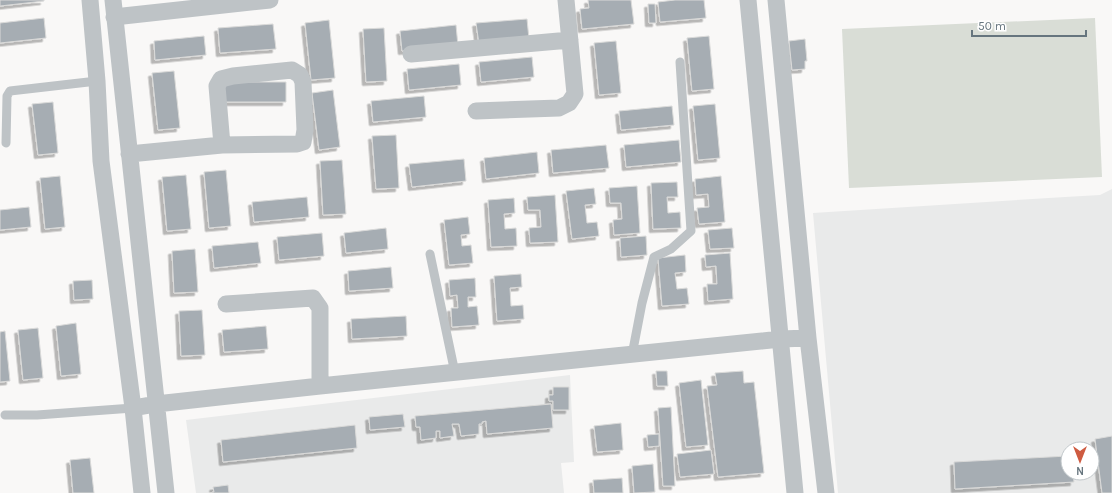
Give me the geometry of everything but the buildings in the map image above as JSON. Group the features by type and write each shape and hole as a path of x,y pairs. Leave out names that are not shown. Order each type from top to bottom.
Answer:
{"street":[{"path":"90,0 97,81 101,161 133,408 142,493"},
{"path":"166,493 113,8 270,0"},
{"path":"476,111 559,108 569,103 575,94 566,0"},
{"path":"748,0 795,493"},
{"path":"776,0 808,338 826,493"},
{"path":"411,54 570,40"},
{"path":"129,154 222,145 297,144 303,142 305,123 303,82 300,75 292,70 233,76 221,79 217,86 222,145"},
{"path":"226,304 313,298 320,308 320,386"},
{"path":"133,408 156,404 320,386 781,339 808,338"}],"lane":[{"path":"632,354 642,303 654,257 671,249 691,231 680,62"},
{"path":"6,143 7,96 10,91 97,81"},
{"path":"430,254 455,373"},
{"path":"5,415 37,415 133,408"}],"shaded area":[{"path":"1095,18 1102,177 849,188 842,29"},
{"path":"1112,189 1112,493 838,493 813,213 1100,195"},
{"path":"570,375 574,462 561,463 564,493 196,493 186,420"}]}
